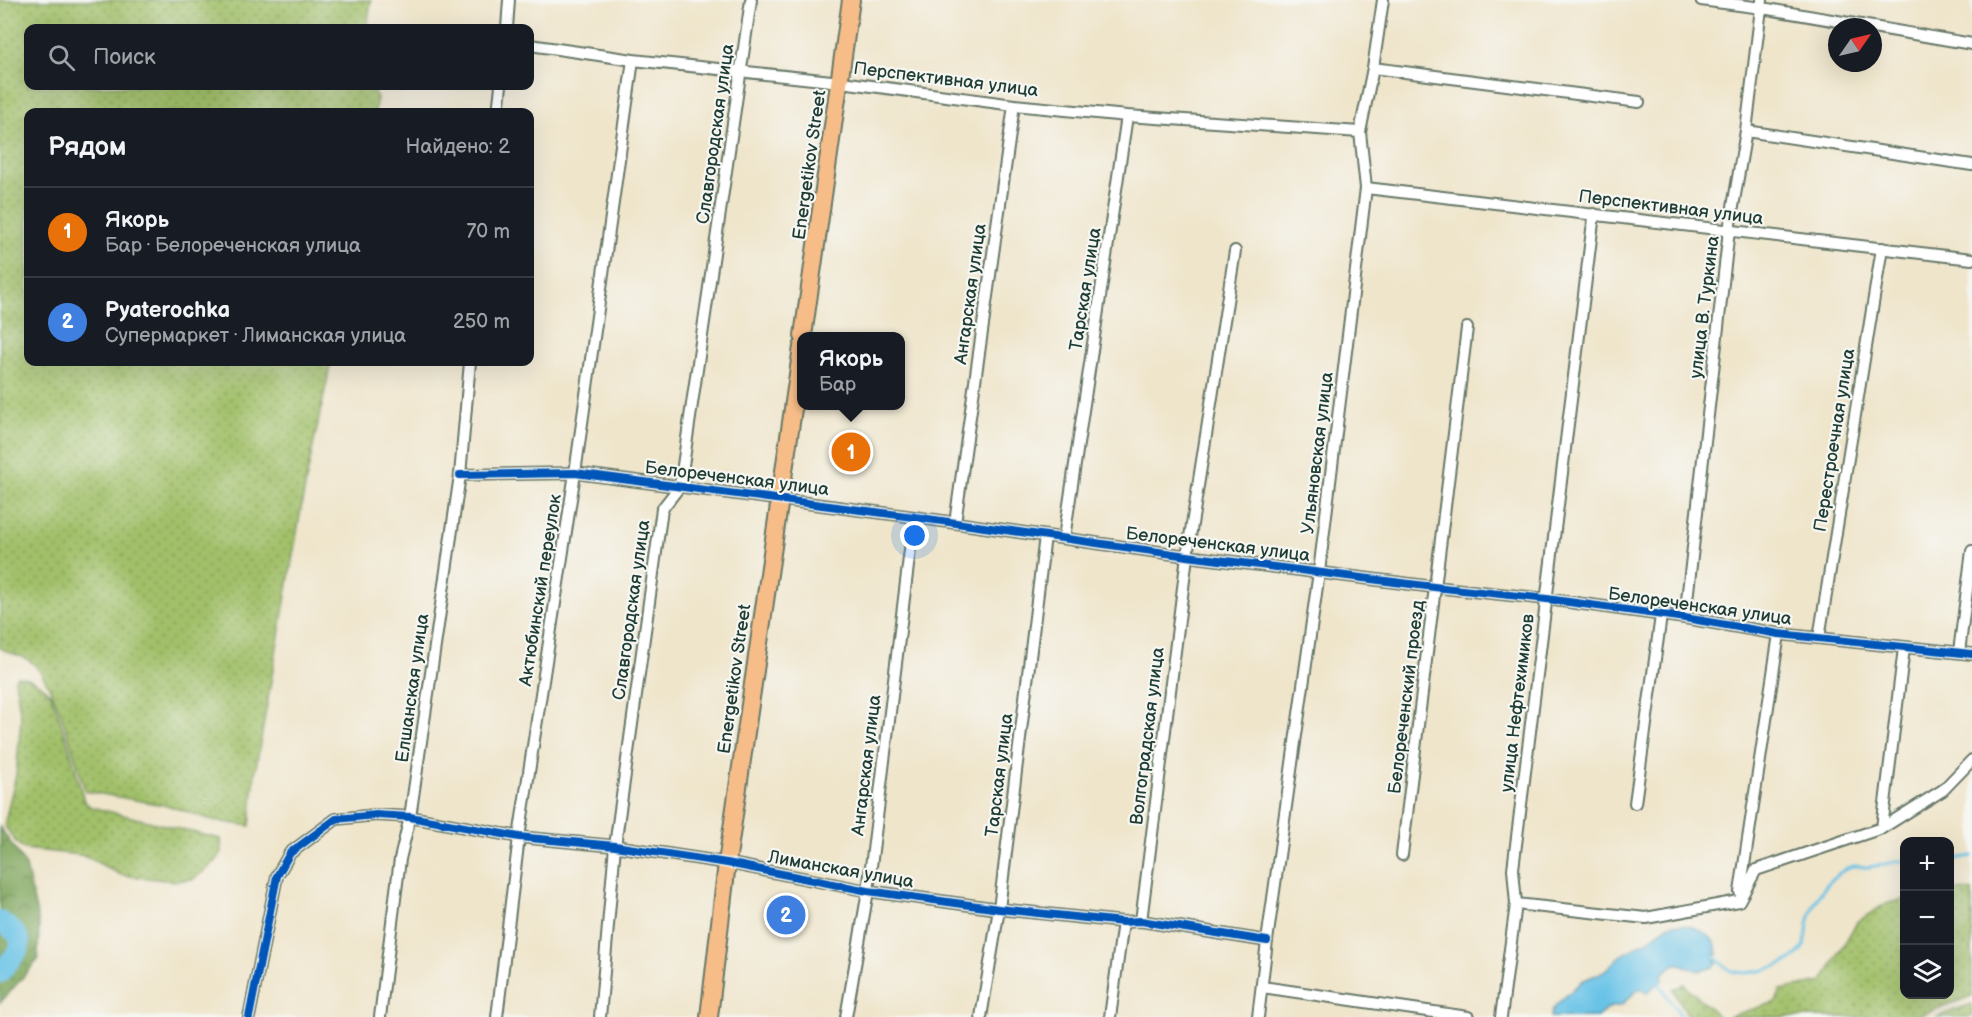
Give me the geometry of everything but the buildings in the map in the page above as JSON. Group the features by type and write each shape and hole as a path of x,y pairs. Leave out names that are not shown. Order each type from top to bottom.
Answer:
{"main road":[{"name":"Energetikov Street","path":"804,332 851,0"},
{"name":"Energetikov Street","path":"709,1017 728,863 797,375"}],"street":[{"path":"507,24 509,0"},
{"name":"Славгородская улица","path":"600,1017 615,846 662,509 680,486 751,0"},
{"name":"Ульяновская улица","path":"1258,1017 1319,572 1366,188 1360,132 1373,68 1383,0"},
{"path":"1701,0 1762,4 1972,44"},
{"name":"улица В. Туркина","path":"1685,618 1729,230 1746,131 1762,4"},
{"name":"Перспективная улица","path":"534,46 633,60 840,82 1014,105 1127,116 1360,132"},
{"name":"Актюбинский переулок","path":"497,1017 519,837 575,472 633,60"},
{"path":"1373,68 1639,102"},
{"path":"498,108 501,90"},
{"name":"Ангарская улица","path":"955,523 1014,105"},
{"name":"Тарская улица","path":"1064,538 1127,116"},
{"path":"1746,131 1972,165"},
{"name":"Перспективная улица","path":"1366,188 1972,259"},
{"name":"улица Нефтехимиков","path":"1501,1017 1516,904 1513,869 1594,214"},
{"name":"Перестроечная улица","path":"1819,638 1882,248"},
{"name":"Волгоградская улица","path":"1141,921 1187,556 1235,250"},
{"name":"Белореченский проезд","path":"1402,855 1467,328"},
{"name":"Елшанская улица","path":"380,1017 400,859 410,817 460,475 470,366"},
{"name":"Белореченская улица","path":"460,475 575,472 1187,556 1547,599 1779,634 1972,654"},
{"name":"Ангарская улица","path":"846,1017 868,891 914,517"},
{"name":"Тарская улица","path":"981,1017 999,909 1045,536"},
{"path":"1959,652 1972,551"},
{"path":"1635,803 1661,616"},
{"path":"1738,901 1779,634"},
{"path":"1882,828 1904,648"},
{"path":"1516,904 1646,918 1738,901 1756,870 1882,828 1943,790 1972,760"},
{"name":"Лиманская улица","path":"249,1017 278,876 290,853 336,819 376,815 410,817 519,837 615,846 728,863 868,891 999,909 1123,922 1141,921 1267,941"},
{"path":"1110,1017 1123,922"},
{"path":"1262,987 1468,1017"}],"green space":[{"path":"0,0 371,0 368,24 24,24 24,90 371,90 377,97 376,108 24,108 24,366 330,366 307,475 255,773 250,826 215,821 169,806 85,791 70,741 48,684 30,661 0,648"},
{"path":"17,676 28,678 51,694 84,801 91,807 221,839 222,852 216,861 193,879 173,881 121,875 80,855 24,849 16,842 4,825 16,775 21,718 15,679"},
{"path":"0,827 26,866 39,924 38,960 0,1003"},
{"path":"1954,890 1972,891 1972,996 1915,1017 1727,1017 1776,1002 1781,990 1822,982 1857,922 1885,904 1900,900 1900,999 1954,999"},
{"path":"1684,984 1719,1017 1689,1017 1673,990"},
{"path":"1972,1004 1972,1017 1936,1017"}],"water":[{"path":"1674,924 1696,928 1713,941 1718,955 1711,954 1717,963 1713,967 1699,971 1675,964 1662,974 1663,980 1646,993 1640,988 1621,1005 1608,1008 1597,1017 1551,1017 1556,1005 1582,981 1603,972 1620,956"}],"waterway":[{"path":"1954,859 1972,856"},
{"path":"1709,955 1711,954 1729,970 1740,972 1760,971 1782,964 1803,947 1814,904 1825,887 1839,873 1852,866 1877,866 1900,861"},
{"path":"0,921 17,935 20,941 17,951 0,973"},
{"path":"1657,981 1682,1017"}],"cycle path":[{"path":"460,475 575,473 914,517 1187,556 1547,599 1779,634 1972,654"},
{"path":"249,1017 277,876 290,853 336,819 376,815 410,817 519,837 615,846 727,863 868,891 999,909 1123,922 1141,921 1267,941"}],"place":[{"name":"Якорь","path":"851,452"},
{"name":"Pyaterochka","path":"786,915"}]}
